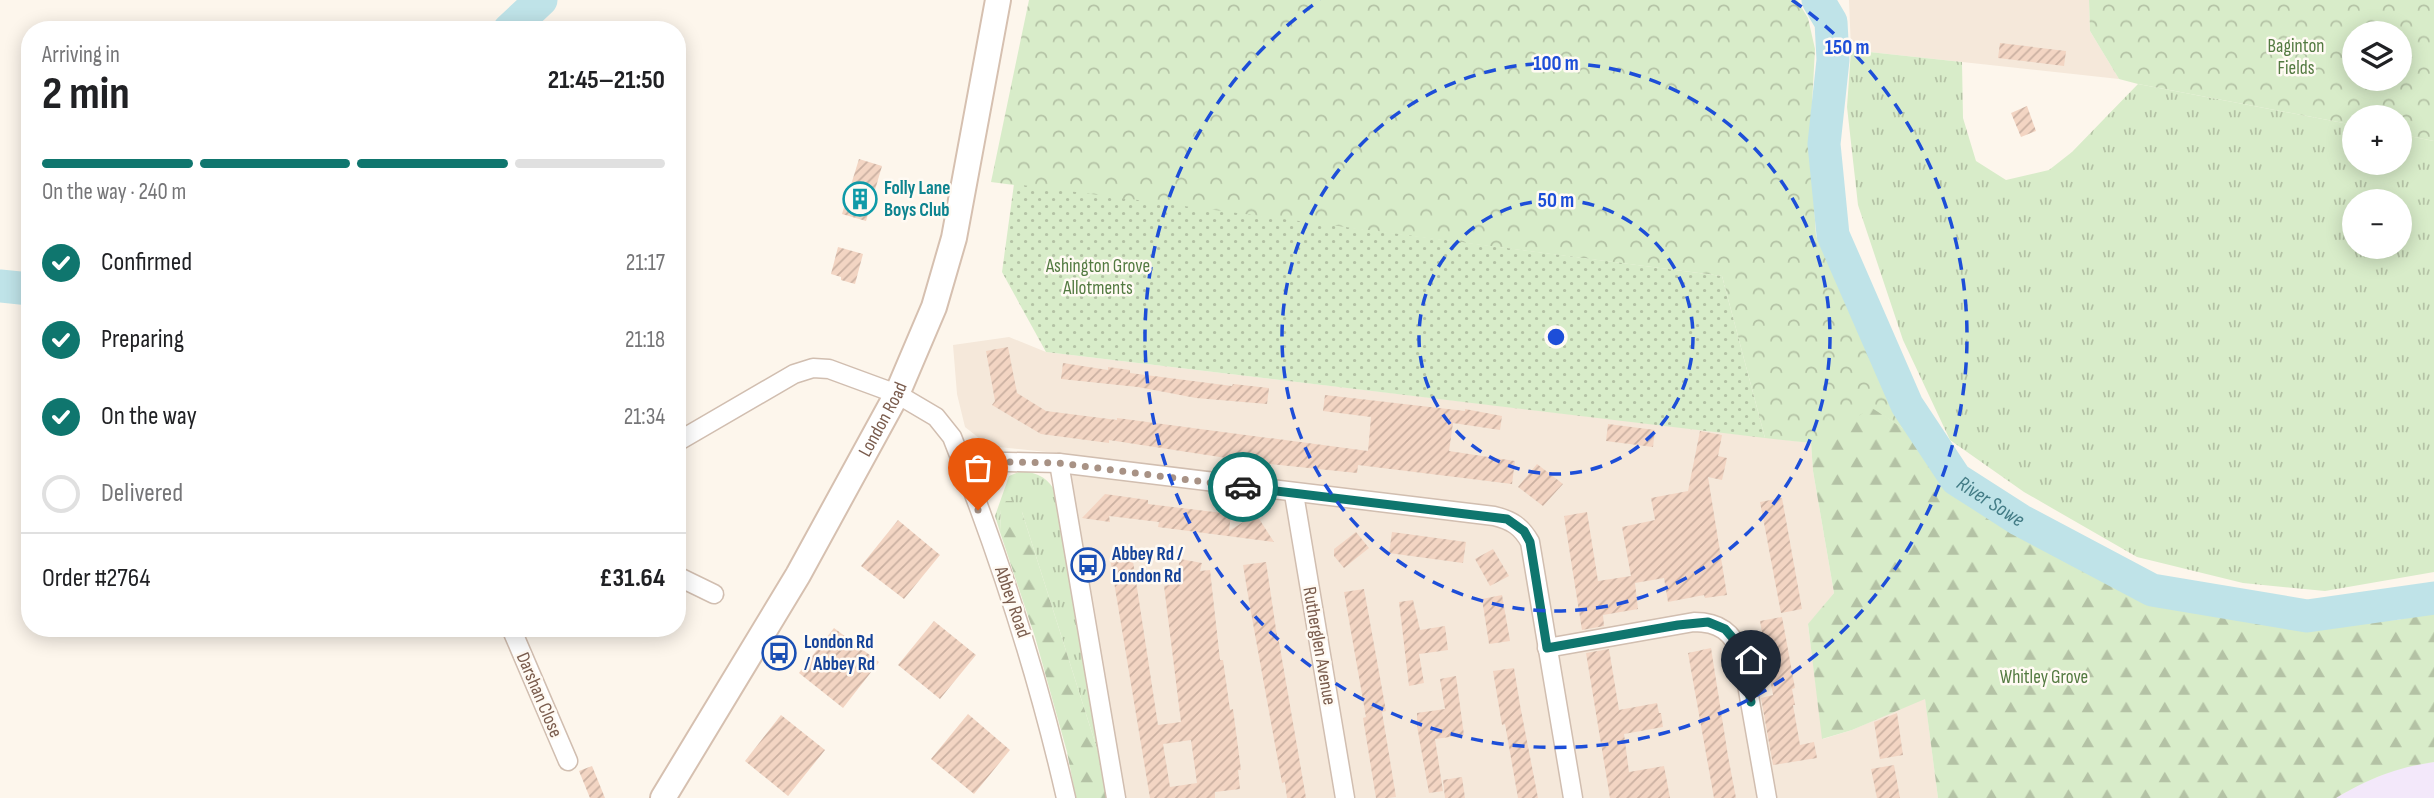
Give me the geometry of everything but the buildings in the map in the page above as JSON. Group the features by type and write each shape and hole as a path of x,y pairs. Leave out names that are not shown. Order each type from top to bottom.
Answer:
{"main road":[{"name":"London Road","path":"663,798 798,575 897,394 933,307 954,237 998,0"}],"street":[{"name":"Abbey Road","path":"686,437 794,374 813,368 829,369 897,394 936,417 952,437 1022,630 1066,798"},
{"path":"961,461 1059,463 1294,494 1494,516 1515,523 1524,531 1530,542 1573,798"},
{"path":"1059,463 1116,798"},
{"name":"Rutherglen Avenue","path":"1294,494 1345,798"},
{"path":"686,580 714,594"},
{"path":"1547,648 1694,622 1708,622 1725,629 1738,644 1742,656 1767,798"},
{"name":"Darshan Close","path":"515,637 568,761"}],"shaded area":[{"path":"1849,0 2089,0 2090,31 2119,79 1851,50"},
{"path":"1009,337 1046,352 1811,443 1813,471 1834,593 1808,625 1823,739 1852,730 1925,698 1938,798 1125,798 1065,454 989,446 965,427 957,394 953,345"},
{"path":"2434,762 2434,798 2336,798 2358,785 2401,767"}],"green space":[{"path":"1029,0 1797,0 1808,18 1815,49 1810,141 1816,236 1904,429 1872,408 1811,443 1765,438 1722,276 991,182"},
{"name":"Baginton Fields","path":"2089,0 2434,0 2434,141 2412,137 2412,105 2342,105 2342,123 2119,79 2090,31"},
{"name":"Baginton Fields","path":"1851,50 1962,62 1963,118 1976,161 2006,180 2049,170 2072,152 2138,84 2342,123 2342,175 2412,175 2412,137 2434,141 2434,572 2325,591 2243,583 2137,557 2024,492 1950,440 1903,340 1858,205 1847,107"},
{"name":"Ashington Grove Allotments","path":"1014,184 1722,276 1765,438 1046,352 1002,272"},
{"name":"Whitley Grove","path":"1872,407 1904,429 1953,484 1988,513 2150,595 2305,624 2397,620 2434,612 2434,762 2383,775 2336,798 1938,798 1925,699 1852,730 1822,739 1808,624 1834,593 1813,471 1811,443 1835,423"},
{"path":"1021,471 1040,476 1054,489 1100,758 1022,512 1001,509 1000,532 995,516 1009,476"},
{"path":"1006,501 1012,501 1022,512 1100,758 1107,798 1076,798 1067,752 1035,637 1000,532 1001,509"}],"waterway":[{"name":"River Sowe","path":"519,21 541,0"},
{"name":"River Sowe","path":"1818,0 1831,22 1833,60 1824,144 1833,235 1907,405 1956,479 2020,520 2152,590 2307,616 2434,598"},
{"name":"River Sowe","path":"0,286 21,288"}],"way so far":[{"path":"978,510 961,461 1059,463 1243,487"}],"place":[{"name":"Folly Lane Boys Club","path":"860,199"},
{"name":"Abbey Rd / London Rd","path":"1088,565"},
{"name":"London Rd / Abbey Rd","path":"779,653"}],"route":[{"path":"1243,487 1507,519 1524,531 1530,542 1547,648 1694,622 1708,622 1725,629 1738,644 1751,702"}]}
